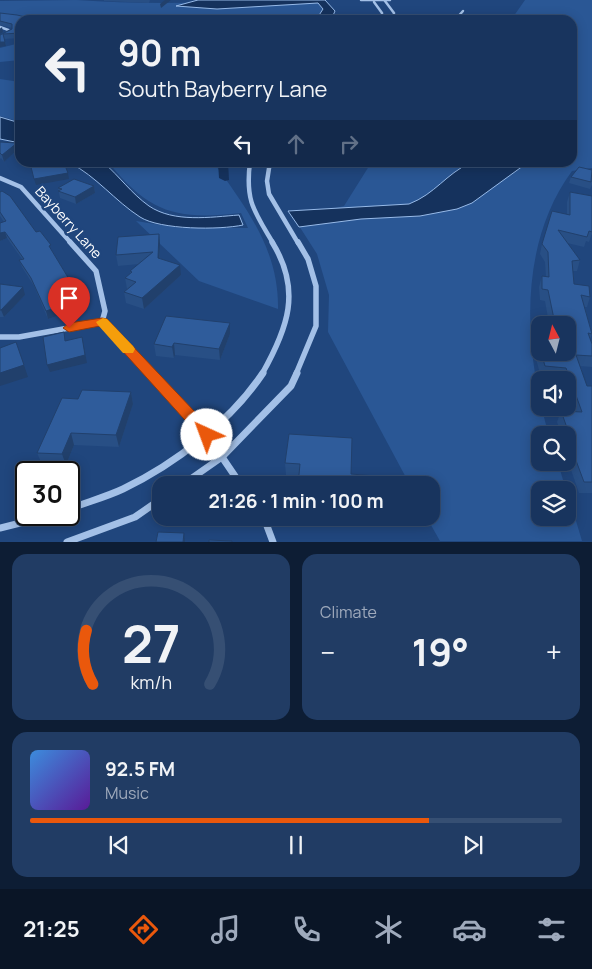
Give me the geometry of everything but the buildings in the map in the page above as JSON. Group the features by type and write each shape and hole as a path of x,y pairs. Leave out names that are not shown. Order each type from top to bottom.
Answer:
{"street":[{"path":"361,0 374,2 390,0"},
{"path":"385,1 394,15"},
{"path":"374,2 382,15"},
{"path":"460,15 463,11"},
{"path":"0,26 11,31 0,37"},
{"path":"80,505 129,486 207,435 258,381 288,323 289,283 284,262 255,210 248,193 249,167"},
{"path":"195,476 222,457 290,386 316,326 316,286 308,259 269,194 267,181 269,167"},
{"name":"Bayberry Lane","path":"0,178 21,187 96,271 105,311 102,322"},
{"path":"0,337 19,337 102,322 207,435 235,476"},
{"path":"67,542 136,517 152,505"},
{"path":"0,528 15,525"},
{"path":"267,526 273,542"}],"shaded area":[{"path":"76,0 166,3 318,0 328,8 325,15 15,15 15,17 0,15 0,1"},
{"path":"198,0 325,0 335,11 333,15 319,15 323,9 318,3 217,9 176,6"},
{"path":"525,0 592,0 592,168 572,171 554,200 542,232 534,265 530,300 531,361 533,361 534,371 531,371 531,416 544,416 547,426 531,426 531,471 560,471 563,481 531,481 531,526 576,526 576,521 582,541 440,541 432,526 440,526 440,476 405,476 328,332 329,295 317,254 294,218 344,206 368,167 577,167 577,15 514,15"},
{"path":"15,44 15,60 0,62 0,48"},
{"path":"0,79 15,81 15,120 0,116"},
{"path":"0,117 15,122 15,142 0,139"},
{"path":"77,167 108,167 131,191 149,206 170,215 205,218 239,215 243,225 220,228 190,228 175,227 149,221 131,211"},
{"path":"113,167 217,167 249,214 267,249 277,288 278,309 199,281 136,221 180,228 248,228 241,213 200,215 182,214 167,210 152,203 124,180"},
{"path":"522,167 472,203 457,209 420,216 361,219 299,227 288,211 409,204 426,195 462,168"}],"waterway":[{"path":"224,167 225,178"}],"slow traffic":[{"path":"103,322 128,349"}],"route":[{"path":"69,328 102,322 207,435"}]}
